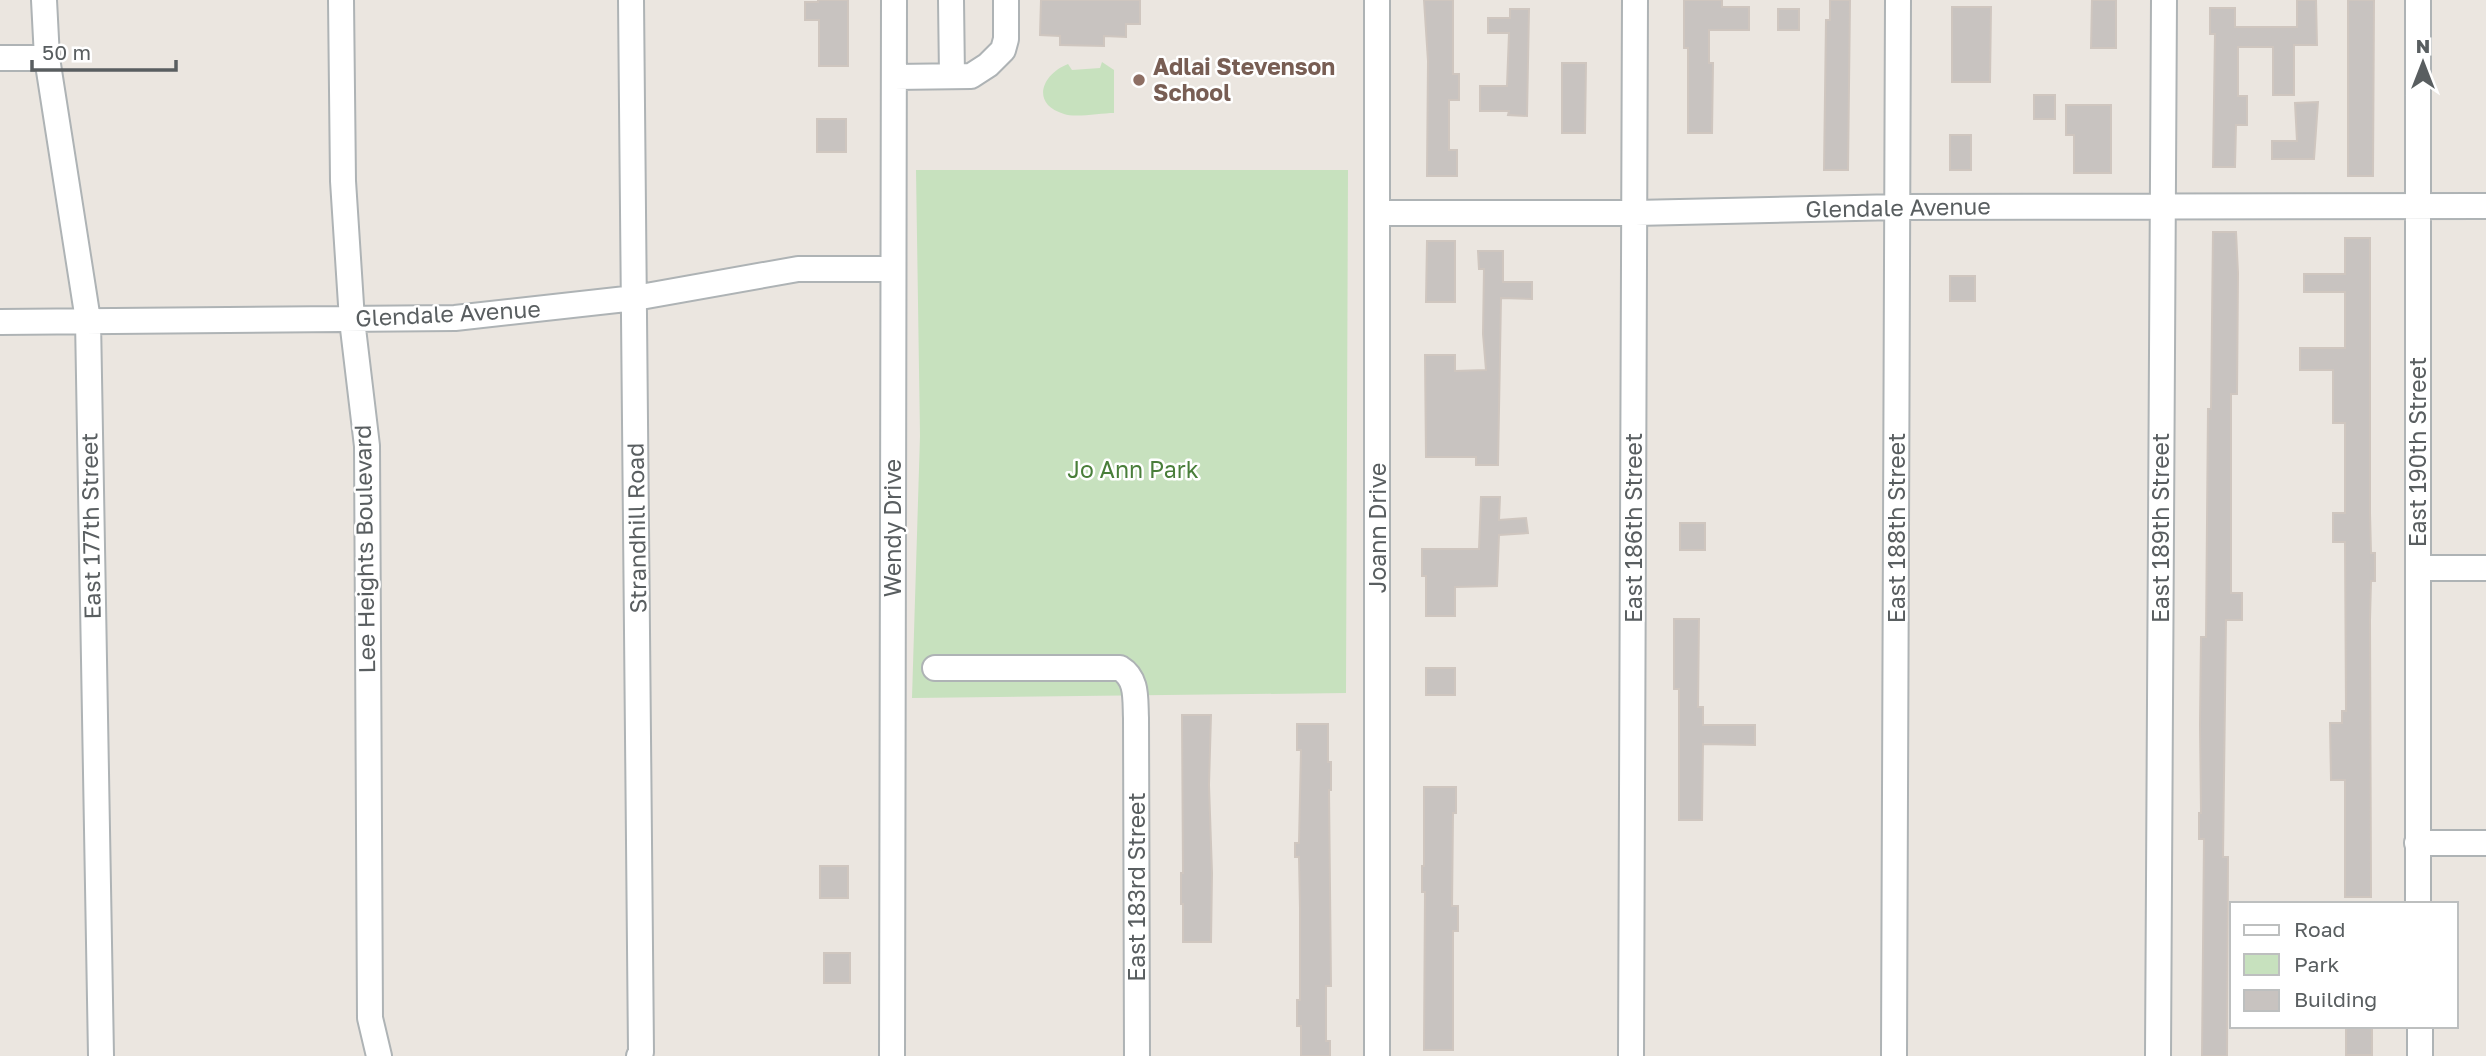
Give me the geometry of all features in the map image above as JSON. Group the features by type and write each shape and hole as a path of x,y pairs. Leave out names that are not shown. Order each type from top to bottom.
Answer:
{"street":[{"name":"East 177th Street","path":"44,0 47,58 88,320 101,1056"},
{"name":"Lee Heights Boulevard","path":"341,0 343,181 352,320 367,446 370,1018 379,1056"},
{"name":"Strandhill Road","path":"631,0 641,1038 639,1056"},
{"name":"Wendy Drive","path":"892,1056 894,0"},
{"path":"951,0 952,76"},
{"path":"894,77 971,76 988,65 1003,50 1006,39 1006,0"},
{"name":"Joann Drive","path":"1377,0 1377,1056"},
{"name":"East 186th Street","path":"1631,1056 1635,0"},
{"name":"East 188th Street","path":"1895,1056 1898,0"},
{"name":"East 189th Street","path":"2158,1056 2164,0"},
{"name":"East 190th Street","path":"2418,0 2418,902"},
{"path":"0,58 47,58"},
{"name":"Glendale Avenue","path":"1378,213 1635,213 1899,207 2486,206"},
{"name":"Glendale Avenue","path":"0,322 455,318 635,298 798,269 893,269"},
{"path":"2418,568 2486,568"},
{"name":"East 183rd Street","path":"935,668 1120,668 1131,678 1135,687 1136,718 1137,1056"},
{"path":"2417,843 2486,843"},
{"path":"2420,1028 2420,1056"}],"green space":[{"path":"1102,62 1114,70 1114,113 1069,115 1053,109 1047,103 1043,96 1046,82 1059,69 1068,64 1072,70 1100,68"},
{"name":"Jo Ann Park","path":"916,170 1348,170 1346,693 912,698 920,436"}],"building":[{"path":"848,0 848,66 819,66 819,20 805,20 805,2"},
{"path":"1041,0 1140,0 1140,24 1126,24 1126,37 1104,36 1104,46 1060,45 1060,36 1040,35"},
{"path":"1424,0 1453,0 1453,74 1459,74 1459,100 1449,100 1449,150 1457,150 1457,176 1427,176 1428,61"},
{"path":"1684,0 1722,0 1722,7 1749,7 1749,30 1709,30 1709,63 1713,63 1712,133 1688,133 1688,48 1684,48"},
{"path":"1830,0 1850,0 1848,170 1824,170 1826,20 1830,20"},
{"path":"2092,0 2116,0 2116,48 2091,48"},
{"path":"2297,0 2316,0 2317,45 2294,45 2294,95 2273,95 2273,47 2238,47 2238,96 2247,96 2247,125 2236,125 2235,167 2213,167 2215,34 2210,34 2210,8 2235,8 2235,27 2297,27"},
{"path":"2348,0 2374,0 2373,176 2348,176"},
{"path":"1952,7 1991,7 1990,82 1952,82"},
{"path":"1510,9 1529,9 1527,116 1508,115 1509,111 1480,111 1480,86 1507,86 1509,33 1488,33 1488,18 1510,18"},
{"path":"1778,9 1799,9 1799,30 1778,30"},
{"path":"1562,63 1586,63 1585,133 1562,133"},
{"path":"2034,95 2055,95 2055,119 2034,119"},
{"path":"2318,102 2314,159 2272,159 2272,141 2297,141 2295,103"},
{"path":"2066,105 2111,105 2111,173 2074,173 2074,135 2066,135"},
{"path":"817,119 846,119 846,152 817,152"},
{"path":"1950,135 1971,135 1971,170 1950,170"},
{"path":"2213,232 2236,232 2238,273 2237,394 2231,394 2231,593 2242,593 2242,620 2226,620 2223,857 2228,857 2227,1056 2202,1056 2204,839 2199,839 2201,637 2206,637"},
{"path":"2345,238 2370,238 2370,513 2371,553 2375,553 2370,620 2371,897 2345,897 2345,780 2331,780 2330,723 2342,723 2342,711 2346,711 2345,542 2333,542 2333,513 2345,513 2345,423 2333,423 2333,370 2300,370 2300,348 2345,348 2345,292 2304,292 2304,274 2345,274"},
{"path":"1427,241 1455,241 1455,302 1426,302"},
{"path":"1478,251 1503,251 1503,282 1532,282 1532,299 1501,298 1498,465 1476,465 1476,457 1426,457 1425,355 1455,355 1455,371 1486,370 1483,334 1484,269 1479,269"},
{"path":"1950,276 1975,276 1975,301 1950,301"},
{"path":"1481,497 1500,497 1499,520 1526,518 1528,533 1499,535 1497,586 1455,587 1455,616 1426,616 1426,576 1422,576 1422,549 1479,549"},
{"path":"1680,523 1705,523 1705,550 1680,550"},
{"path":"1674,619 1699,619 1698,707 1703,707 1703,725 1755,725 1755,745 1703,744 1702,820 1679,820 1679,689 1674,689"},
{"path":"1426,668 1455,668 1455,695 1426,695"},
{"path":"1182,715 1211,715 1211,942 1183,942"},
{"path":"1297,724 1328,724 1328,762 1331,762 1331,986 1326,986 1326,1041 1330,1041 1330,1056 1301,1056 1301,1026 1297,1026 1297,1000 1300,1000 1300,908 1299,857 1295,857 1295,843 1299,843 1301,750 1297,750"},
{"path":"1424,787 1456,787 1456,813 1453,813 1452,906 1458,906 1458,931 1453,931 1453,1050 1424,1050"},
{"path":"820,866 848,866 848,898 820,898"},
{"path":"824,953 850,953 850,983 824,983"},
{"path":"2346,1028 2372,1028 2372,1055 2346,1055"}],"place":[{"name":"Adlai Stevenson School","path":"1139,80"}]}
